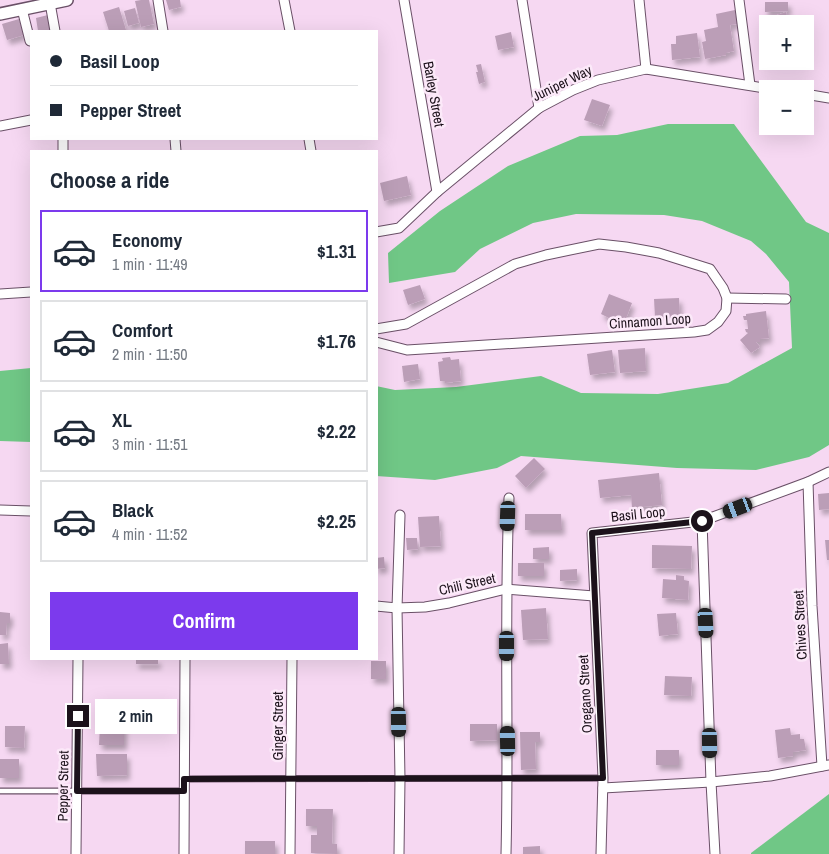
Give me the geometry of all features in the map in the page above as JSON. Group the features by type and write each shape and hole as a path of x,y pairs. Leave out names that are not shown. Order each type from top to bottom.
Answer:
{"street":[{"path":"0,14 67,0"},
{"path":"158,0 162,30"},
{"path":"284,0 290,30"},
{"name":"Barley Street","path":"404,0 437,192"},
{"path":"522,0 539,108"},
{"path":"639,0 646,69"},
{"path":"739,0 750,85"},
{"path":"50,3 55,30"},
{"path":"22,9 30,41"},
{"name":"Juniper Way","path":"378,232 399,228 437,192 539,108 573,90 598,80 646,69 759,87"},
{"path":"814,96 829,98"},
{"path":"0,126 30,120"},
{"path":"378,329 406,324 515,264 546,254 599,244 660,253 703,266 710,269 723,288 727,298 786,298"},
{"path":"0,294 30,292"},
{"name":"Cinnamon Loop","path":"378,343 406,350 694,332 707,330 718,322 726,311 727,298"},
{"name":"Basil Loop","path":"592,533 702,521 808,482 829,472"},
{"name":"Chives Street","path":"808,482 812,606 826,765"},
{"path":"506,854 508,779 506,589 509,498"},
{"path":"0,510 30,511"},
{"path":"399,854 400,779 397,608 400,515"},
{"path":"702,521 715,854"},
{"name":"Oregano Street","path":"592,533 603,778 601,854"},
{"name":"Chili Street","path":"378,606 397,608 449,603 506,589 594,596"},
{"name":"Pepper Street","path":"76,854 78,660"},
{"path":"184,854 185,660"},
{"name":"Ginger Street","path":"290,854 292,660"},
{"path":"603,788 711,782 770,776 826,765"}],"lane":[{"path":"184,779 603,778"},
{"path":"0,791 184,791"}],"green space":[{"path":"668,124 734,124 806,222 829,233 829,445 809,457 756,470 677,468 521,456 497,468 435,480 378,476 378,386 395,390 456,387 541,376 581,393 658,394 728,383 792,348 789,282 766,254 751,241 702,221 664,215 576,214 533,223 480,249 455,272 389,283 388,253 440,211 508,166 580,136 617,135"},
{"path":"30,368 30,442 0,441 0,371"},
{"path":"829,794 829,854 751,854 751,853"}],"building":[{"path":"149,0 154,24 141,27 135,1"},
{"path":"166,0 180,0 181,7 169,10"},
{"path":"765,2 788,2 788,11 765,12"},
{"path":"119,7 126,30 109,30 103,12"},
{"path":"135,8 139,23 128,26 124,11"},
{"path":"735,10 737,24 730,25 734,51 726,53 726,55 705,59 702,42 706,41 704,30 718,27 716,14"},
{"path":"48,15 51,30 38,30 36,18"},
{"path":"19,19 24,35 7,40 2,24"},
{"path":"511,32 514,47 498,50 495,36"},
{"path":"697,33 700,57 672,60 671,44 676,44 676,36"},
{"path":"481,64 485,82 479,84 476,65"},
{"path":"592,99 610,105 602,126 584,120"},
{"path":"407,176 411,195 384,201 380,183"},
{"path":"420,285 425,299 408,305 403,290"},
{"path":"609,294 632,303 624,324 614,320 613,323 608,321 609,318 601,314"},
{"path":"679,298 680,317 655,317 654,299"},
{"path":"766,311 769,338 760,339 760,342 756,342 760,347 751,353 740,340 748,333 745,329 748,329 747,320 744,320 743,316"},
{"path":"645,348 646,371 620,373 618,350"},
{"path":"612,350 615,372 590,375 587,354"},
{"path":"450,357 451,360 459,359 461,381 445,383 445,381 440,381 438,362 443,361 442,358"},
{"path":"418,364 420,379 404,382 402,366"},
{"path":"534,458 545,469 526,488 515,476"},
{"path":"659,473 662,505 632,508 631,495 600,498 598,480"},
{"path":"829,493 829,509 819,510 818,494"},
{"path":"525,514 561,514 562,530 525,530"},
{"path":"439,516 441,546 420,547 418,517"},
{"path":"406,538 417,538 418,549 407,550"},
{"path":"825,540 829,540 829,560 827,560"},
{"path":"652,545 692,546 691,569 652,568"},
{"path":"549,547 549,559 533,559 533,548"},
{"path":"384,557 385,568 378,569 378,558"},
{"path":"518,563 544,563 544,576 518,576"},
{"path":"577,569 577,580 560,581 560,570"},
{"path":"676,575 684,576 684,580 689,581 688,600 662,598 663,579 676,580"},
{"path":"546,608 548,639 523,640 521,610"},
{"path":"0,612 10,613 10,623 7,623 6,635 0,635"},
{"path":"676,613 678,634 659,636 657,614"},
{"path":"8,643 9,664 0,664 0,644"},
{"path":"136,660 158,660 158,664 136,664"},
{"path":"371,661 386,661 386,679 371,679"},
{"path":"665,676 692,677 691,696 664,695"},
{"path":"100,724 124,724 124,745 99,745"},
{"path":"470,724 497,724 497,740 470,741"},
{"path":"5,726 25,726 24,748 5,747"},
{"path":"790,728 791,735 800,734 800,739 804,739 806,750 793,752 793,756 778,758 775,730"},
{"path":"520,732 540,732 540,742 535,742 536,769 521,770"},
{"path":"656,750 679,750 679,765 656,765"},
{"path":"96,754 127,754 127,775 97,776"},
{"path":"0,759 19,759 19,778 0,778"},
{"path":"306,809 333,809 332,844 337,844 337,854 311,853 311,835 317,835 317,826 306,826"},
{"path":"245,841 275,841 275,854 245,854"},
{"path":"540,846 540,854 523,854 523,847"}],"route":[{"path":"78,716 77,791 184,791 184,779 603,778 592,533 702,521"}]}
